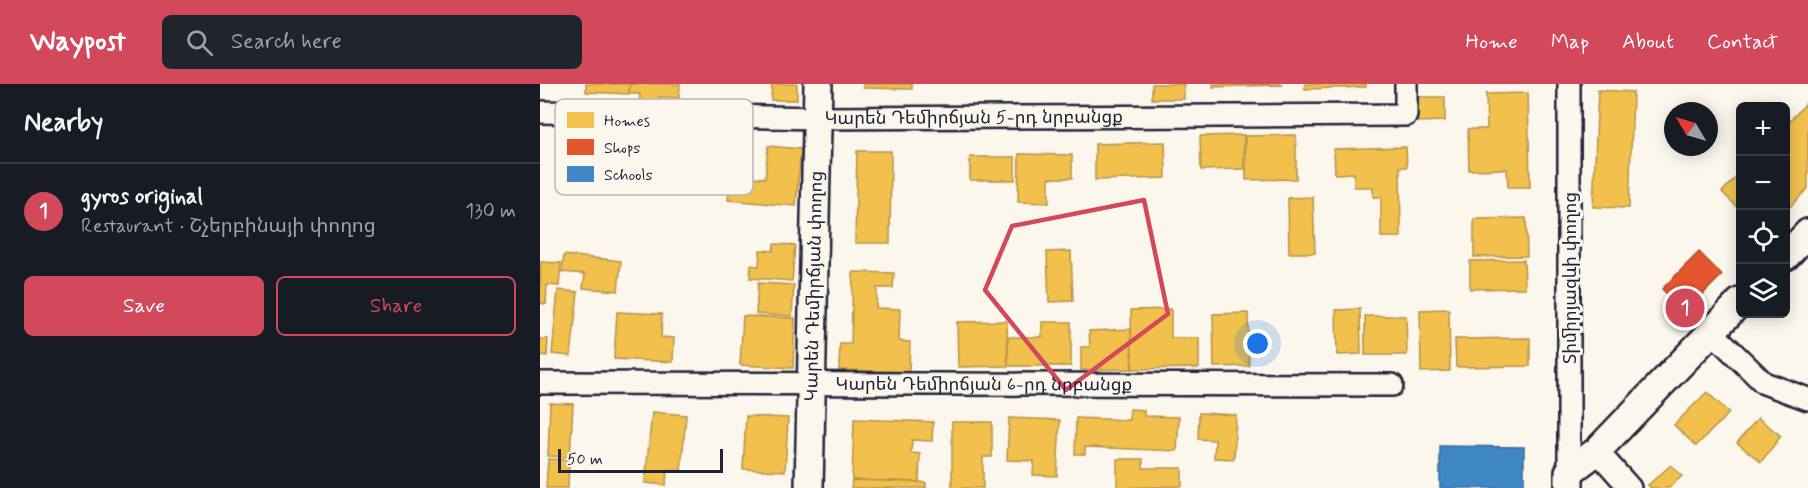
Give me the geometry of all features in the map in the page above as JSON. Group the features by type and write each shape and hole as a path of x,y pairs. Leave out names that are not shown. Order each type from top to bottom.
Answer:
{"street":[{"name":"Կարեն Դեմիրճյան փողոց","path":"808,488 818,84"},
{"name":"Կարեն Դեմիրճյան 5-րդ նրբանցք","path":"753,117 1406,116 1406,84"},
{"name":"Տիմիրյազևի փողոց","path":"1569,84 1569,480"},
{"name":"Կարեն Դեմիրճյան 5-րդ նրբանցք","path":"540,112 555,112"},
{"path":"1790,251 1808,233"},
{"path":"1569,480 1736,306"},
{"path":"1712,332 1764,382 1808,399"},
{"name":"Կարեն Դեմիրճյան 6-րդ նրբանցք","path":"540,383 1392,385"},
{"path":"1597,451 1630,488"}],"highlighted area":[{"path":"1144,200 1168,314 1066,390 985,290 1012,226"}],"building: Homes":[{"path":"586,84 630,84 629,94 586,92"},
{"path":"630,84 680,84 679,98 640,99 640,94 629,94"},
{"path":"772,84 797,84 797,100 771,100"},
{"path":"863,84 912,84 912,89 863,88"},
{"path":"1152,84 1184,84 1184,99 1152,99"},
{"path":"1213,84 1282,84 1282,85 1213,87"},
{"path":"1305,84 1366,84 1366,87 1305,89"},
{"path":"1598,90 1633,92 1629,208 1593,207"},
{"path":"1528,93 1530,187 1508,187 1507,169 1469,170 1468,129 1487,129 1486,94"},
{"path":"1415,97 1445,97 1445,121 1416,122"},
{"path":"1808,101 1808,188 1790,207 1790,156 1790,121"},
{"path":"1244,135 1244,169 1201,170 1200,136"},
{"path":"1296,135 1296,179 1246,180 1245,136"},
{"path":"1165,142 1166,178 1095,180 1095,144"},
{"path":"768,146 801,149 796,206 728,200 729,195 753,195 753,177 765,178"},
{"path":"1406,147 1407,167 1400,167 1401,237 1381,237 1381,197 1373,197 1373,187 1354,187 1354,173 1335,174 1334,149"},
{"path":"857,151 891,151 890,243 855,243"},
{"path":"1019,154 1072,155 1072,178 1049,178 1049,203 1018,202"},
{"path":"970,157 1015,157 1015,180 970,180"},
{"path":"1736,177 1736,206 1722,192"},
{"path":"1313,197 1315,253 1289,253 1288,198"},
{"path":"1526,218 1527,256 1474,257 1474,219"},
{"path":"774,244 795,245 792,281 750,278 751,265 759,266 760,250 773,251"},
{"path":"1071,251 1073,301 1049,302 1047,252"},
{"path":"564,255 621,261 618,291 583,288 585,274 562,272"},
{"path":"1524,260 1525,288 1470,289 1470,261"},
{"path":"541,262 561,263 559,286 547,285 546,304 540,303"},
{"path":"853,272 894,273 893,288 877,288 876,308 900,309 899,341 910,342 909,372 839,370 840,344 851,344"},
{"path":"758,283 794,285 792,316 756,314"},
{"path":"558,290 578,292 571,356 552,354"},
{"path":"1171,309 1171,338 1199,338 1199,368 1132,369 1131,310"},
{"path":"1360,309 1361,354 1337,355 1336,310"},
{"path":"1449,309 1450,371 1421,372 1420,310"},
{"path":"617,312 662,314 661,337 674,338 673,362 614,359"},
{"path":"1248,313 1249,366 1214,367 1213,314"},
{"path":"743,316 795,318 793,368 740,365"},
{"path":"1365,316 1406,316 1407,355 1365,355"},
{"path":"1007,321 1008,366 958,367 957,322"},
{"path":"1042,322 1071,322 1071,366 1008,366 1008,337 1042,337"},
{"path":"1131,329 1132,369 1081,370 1081,347 1090,347 1089,331"},
{"path":"1530,338 1530,366 1456,367 1455,339"},
{"path":"540,339 548,339 547,356 540,355"},
{"path":"1707,392 1729,413 1696,446 1674,425"},
{"path":"550,403 573,404 570,457 548,456"},
{"path":"1130,409 1144,410 1144,416 1179,417 1177,451 1085,447 1085,454 1075,454 1076,418 1129,420"},
{"path":"652,412 686,415 681,471 667,469 666,485 645,483"},
{"path":"1199,413 1236,415 1234,459 1214,458 1215,440 1198,439"},
{"path":"746,416 788,418 785,471 743,469"},
{"path":"1009,418 1060,420 1057,476 1033,475 1034,461 1007,460"},
{"path":"1758,418 1781,436 1761,462 1737,443"},
{"path":"854,419 933,422 932,441 912,440 911,453 920,454 919,482 852,480"},
{"path":"952,422 992,422 992,457 983,457 983,488 952,488"},
{"path":"548,459 569,460 568,488 546,488"},
{"path":"1117,459 1143,459 1143,468 1182,468 1182,486 1117,488"},
{"path":"1671,465 1682,476 1669,488 1651,488 1648,485"},
{"path":"852,480 919,482 926,483 926,488 851,488"}],"building: Shops":[{"path":"1699,252 1722,275 1685,312 1662,289"}],"building: Schools":[{"path":"1440,446 1524,447 1524,488 1440,488"}],"place":[{"name":"gyros original","path":"1685,308"}]}
